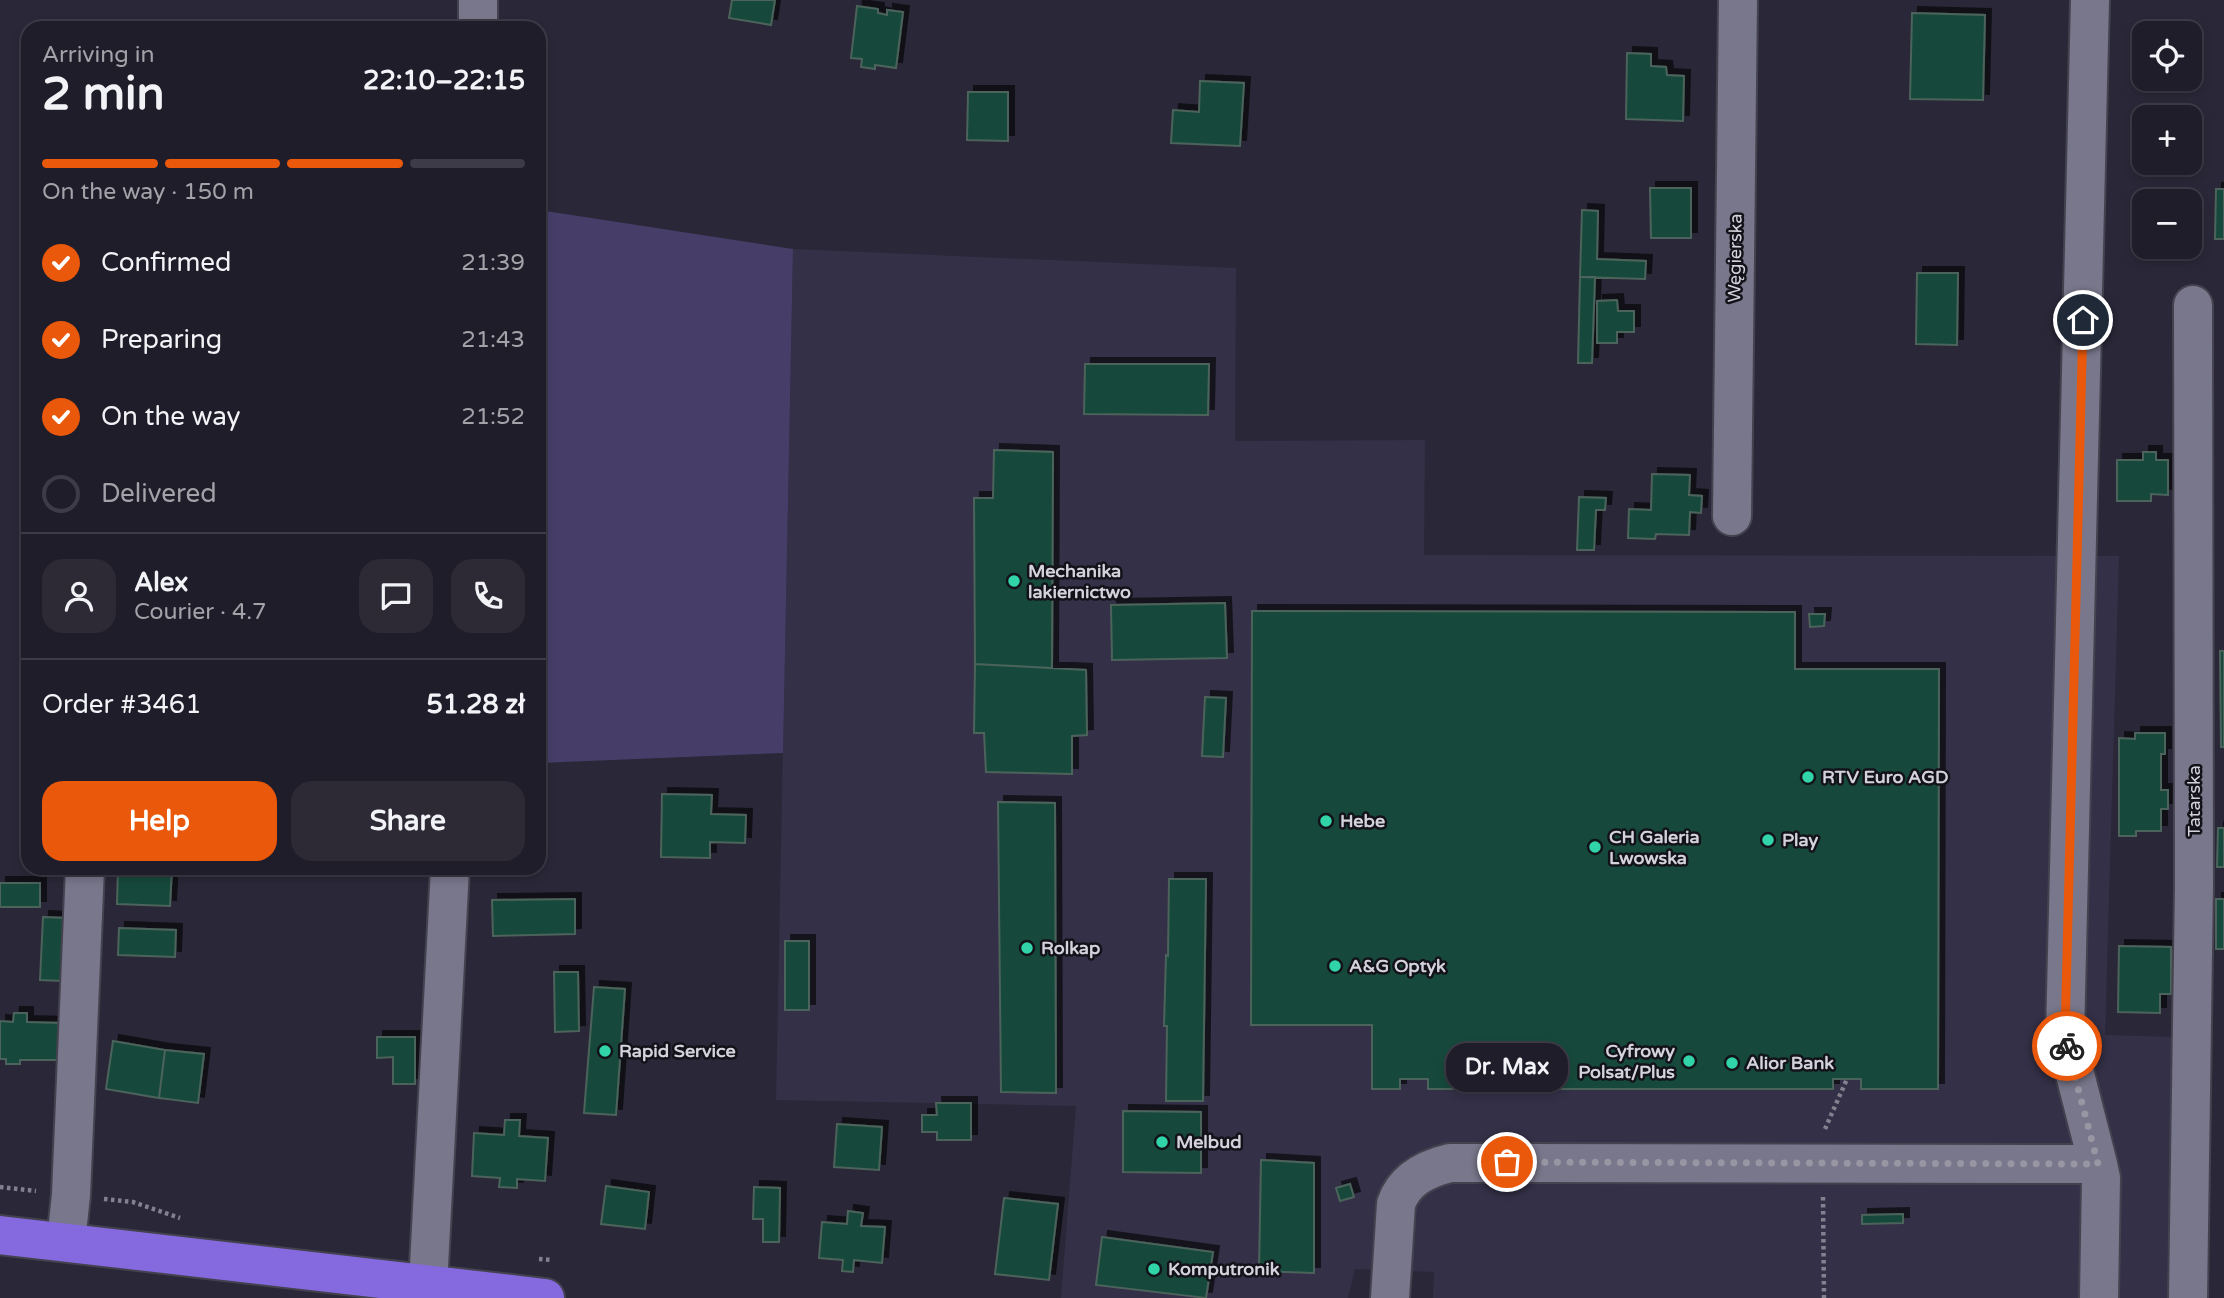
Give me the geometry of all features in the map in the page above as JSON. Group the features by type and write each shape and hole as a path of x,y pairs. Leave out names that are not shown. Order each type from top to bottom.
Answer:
{"highway":[{"path":"0,1235 545,1298"}],"street":[{"path":"478,0 478,21"},
{"name":"Węgierska","path":"1732,516 1738,0"},
{"path":"2090,0 2065,1035 2101,1178 2099,1298"},
{"name":"Tatarska","path":"2188,1298 2194,885 2193,305"},
{"path":"66,1242 72,1182 85,875"},
{"path":"428,1284 450,875"},
{"path":"1390,1298 1398,1196 1418,1175 1450,1163 2098,1164"}],"path":[{"path":"1822,1135 1847,1079"},
{"path":"1823,1194 1824,1298"}],"shaded area":[{"path":"546,211 793,249 783,753 546,763"},
{"path":"793,249 1236,268 1235,441 1425,440 1424,555 2119,556 2105,1035 2173,1037 2171,1298 1433,1298 1434,1272 1355,1269 1348,1298 1061,1298 1076,1106 776,1100"}],"building":[{"path":"732,0 775,0 771,25 729,18"},
{"path":"857,6 878,9 878,13 887,15 887,10 903,12 896,68 875,65 875,69 861,67 862,59 851,58"},
{"path":"1912,13 1985,15 1983,100 1910,99"},
{"path":"1627,53 1651,54 1651,66 1666,67 1667,75 1684,76 1683,121 1626,119"},
{"path":"1200,81 1244,83 1240,146 1171,143 1173,110 1199,112"},
{"path":"968,92 1008,92 1008,141 967,140"},
{"path":"1650,188 1691,188 1691,238 1651,238"},
{"path":"2216,189 2224,189 2224,239 2215,239"},
{"path":"1582,210 1598,211 1597,259 1646,261 1645,279 1580,277"},
{"path":"1917,273 1958,273 1957,345 1916,344"},
{"path":"1580,277 1595,277 1592,363 1578,363"},
{"path":"1617,300 1618,311 1634,311 1634,332 1617,332 1617,343 1597,343 1597,301"},
{"path":"1085,364 1209,364 1208,415 1084,414"},
{"name":"Mechanika lakiernictwo","path":"994,450 1053,452 1052,668 975,664 974,498 993,498"},
{"path":"2143,452 2156,452 2156,460 2168,460 2168,495 2151,494 2151,501 2117,501 2117,460 2143,460"},
{"path":"1652,474 1690,475 1689,495 1702,496 1701,513 1690,512 1689,535 1656,534 1655,539 1628,538 1629,509 1651,510"},
{"path":"1579,497 1606,498 1605,510 1596,510 1594,550 1577,550"},
{"path":"1225,603 1227,658 1112,660 1111,605"},
{"name":"CH Galeria Lwowska","path":"1252,611 1795,612 1795,669 1939,669 1938,1089 1861,1089 1861,1079 1833,1079 1833,1089 1428,1089 1428,1079 1400,1079 1400,1089 1372,1089 1372,1025 1251,1025"},
{"path":"1809,614 1825,614 1824,626 1810,627"},
{"path":"2220,651 2224,651 2224,747 2221,747"},
{"path":"975,664 1086,670 1087,735 1072,736 1072,774 986,772 984,733 974,733"},
{"path":"1205,697 1226,698 1223,757 1202,756"},
{"path":"2135,733 2165,733 2165,754 2161,754 2161,790 2168,790 2168,809 2161,809 2161,831 2136,831 2136,836 2119,836 2119,738 2135,739"},
{"path":"662,794 712,795 711,814 746,815 745,843 710,842 710,858 661,857"},
{"name":"Rolkap","path":"998,802 1055,803 1056,1093 1001,1092"},
{"path":"2218,828 2224,828 2224,867 2217,867"},
{"path":"118,875 172,875 170,906 117,904"},
{"path":"1169,879 1206,879 1203,1101 1166,1101 1167,1026 1164,1026"},
{"path":"0,883 40,883 40,907 0,907"},
{"path":"575,899 575,934 493,936 492,900"},
{"path":"2216,899 2224,899 2224,949 2216,949"},
{"path":"43,917 66,918 62,981 40,980"},
{"path":"119,928 176,930 175,957 118,955"},
{"path":"785,941 809,941 809,1010 785,1010"},
{"path":"2119,946 2171,947 2171,994 2160,994 2160,1013 2118,1012"},
{"path":"554,972 578,972 579,1031 555,1032"},
{"name":"Rapid Service","path":"594,987 625,989 616,1115 584,1113"},
{"path":"14,1013 27,1013 27,1022 61,1023 60,1060 20,1060 20,1064 6,1064 6,1059 0,1059 0,1021 13,1022"},
{"path":"377,1037 415,1037 415,1084 393,1084 393,1057 377,1058"},
{"path":"113,1041 165,1050 159,1098 106,1089"},
{"path":"165,1050 204,1054 198,1103 159,1098"},
{"path":"936,1103 971,1103 971,1140 937,1140 937,1132 922,1132 922,1115 937,1115"},
{"name":"Melbud","path":"1123,1111 1201,1112 1201,1173 1123,1172"},
{"path":"505,1120 520,1120 519,1136 548,1138 545,1181 517,1179 517,1188 499,1187 500,1178 472,1176 474,1133 504,1135"},
{"path":"837,1124 882,1127 879,1170 834,1167"},
{"path":"1261,1160 1314,1163 1314,1273 1259,1271"},
{"path":"1350,1184 1354,1197 1340,1201 1336,1188"},
{"path":"606,1186 649,1192 645,1229 601,1224"},
{"path":"754,1187 780,1188 779,1242 763,1242 763,1219 753,1219"},
{"path":"1004,1198 1058,1204 1049,1280 995,1274"},
{"path":"848,1211 863,1213 861,1226 885,1227 882,1263 854,1260 853,1272 842,1271 843,1260 819,1258 822,1222 847,1224"},
{"path":"1903,1214 1903,1223 1862,1224 1862,1215"},
{"name":"Komputronik","path":"1102,1237 1213,1252 1206,1298 1096,1285"}],"way so far":[{"path":"1507,1162 2098,1164 2067,1046"}],"place":[{"name":"Mechanika lakiernictwo","path":"1014,581"},
{"name":"RTV Euro AGD","path":"1808,777"},
{"name":"Hebe","path":"1326,821"},
{"name":"Play","path":"1768,840"},
{"name":"CH Galeria Lwowska","path":"1595,847"},
{"name":"Rolkap","path":"1027,948"},
{"name":"A&G Optyk","path":"1335,966"},
{"name":"Rapid Service","path":"605,1051"},
{"name":"Cyfrowy Polsat/Plus","path":"1689,1061"},
{"name":"Alior Bank","path":"1732,1063"},
{"name":"Melbud","path":"1162,1142"},
{"name":"Dr. Max","path":"1507,1162"},
{"name":"Komputronik","path":"1154,1269"}],"route":[{"path":"2067,1046 2065,1035 2083,320"}]}
